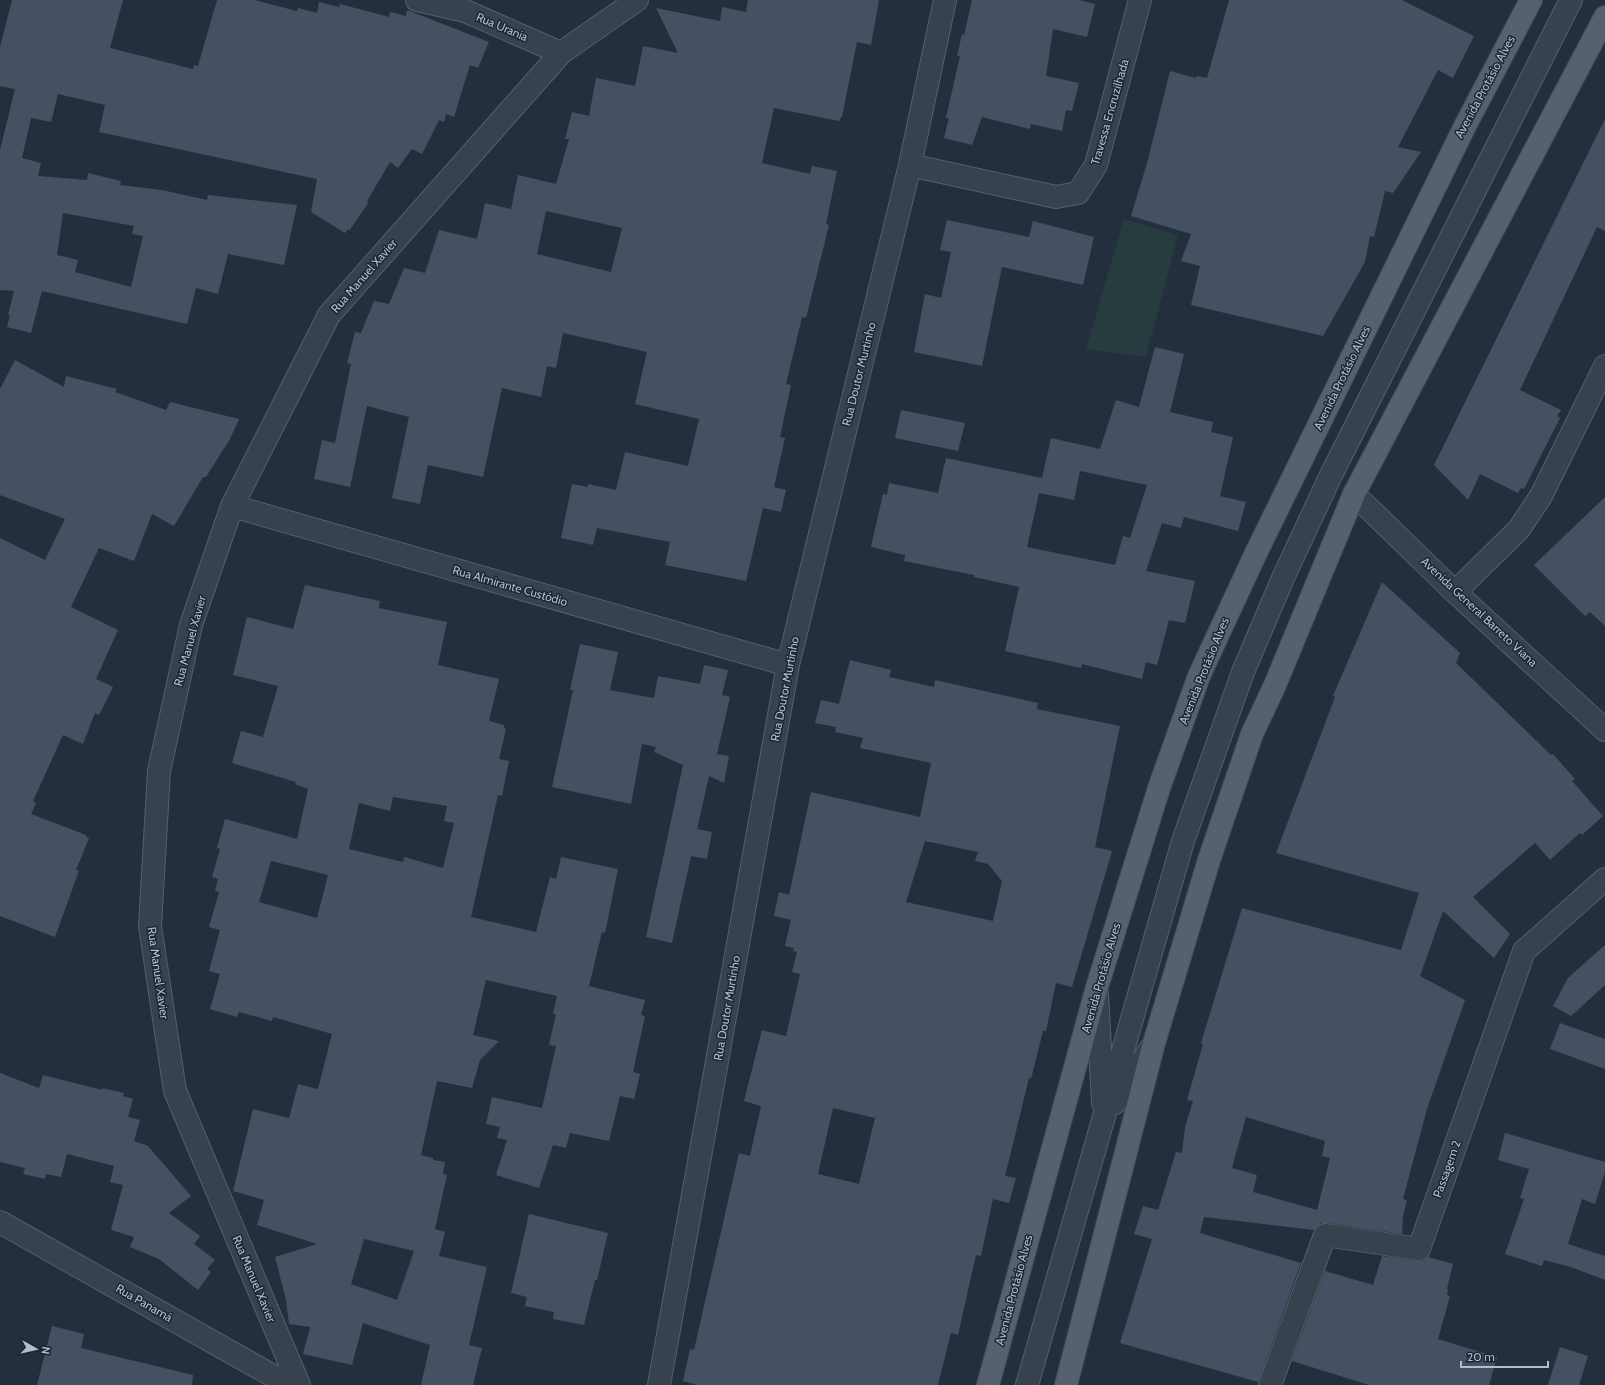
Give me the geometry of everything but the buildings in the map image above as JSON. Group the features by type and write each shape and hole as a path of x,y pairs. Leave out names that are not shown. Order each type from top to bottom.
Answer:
{"main road":[{"name":"Avenida Protásio Alves","path":"988,1385 1097,988 1159,788 1199,676 1213,644 1464,128 1531,0"},
{"path":"1066,1385 1154,1043 1209,860 1252,734 1354,494 1605,17"}],"street":[{"name":"Rua Urania","path":"417,0 465,11 561,53"},
{"name":"Rua Manuel Xavier","path":"299,1385 175,1091 150,926 159,771 191,625 232,506 329,315 561,53 637,0"},
{"name":"Rua Doutor Murtinho","path":"659,1385 788,665 910,165 945,0"},
{"name":"Travessa Encruzilhada","path":"910,165 1056,197 1078,193 1096,165 1140,0"},
{"path":"1027,1385 1183,841 1243,672 1283,578 1331,475 1571,0"},
{"path":"1455,592 1519,528 1541,496 1605,366"},
{"name":"Avenida General Barreto Viana","path":"1354,494 1455,592 1605,730"},
{"name":"Rua Almirante Custódio","path":"232,506 788,665"},
{"name":"Passagem 2","path":"1270,1385 1325,1235 1418,1249 1524,952 1605,879"},
{"path":"1097,988 1103,1120"},
{"path":"1103,1120 1154,1043"},
{"name":"Rua Panamá","path":"0,1222 289,1385"}],"green space":[{"path":"1124,219 1178,235 1146,357 1086,349"}]}
